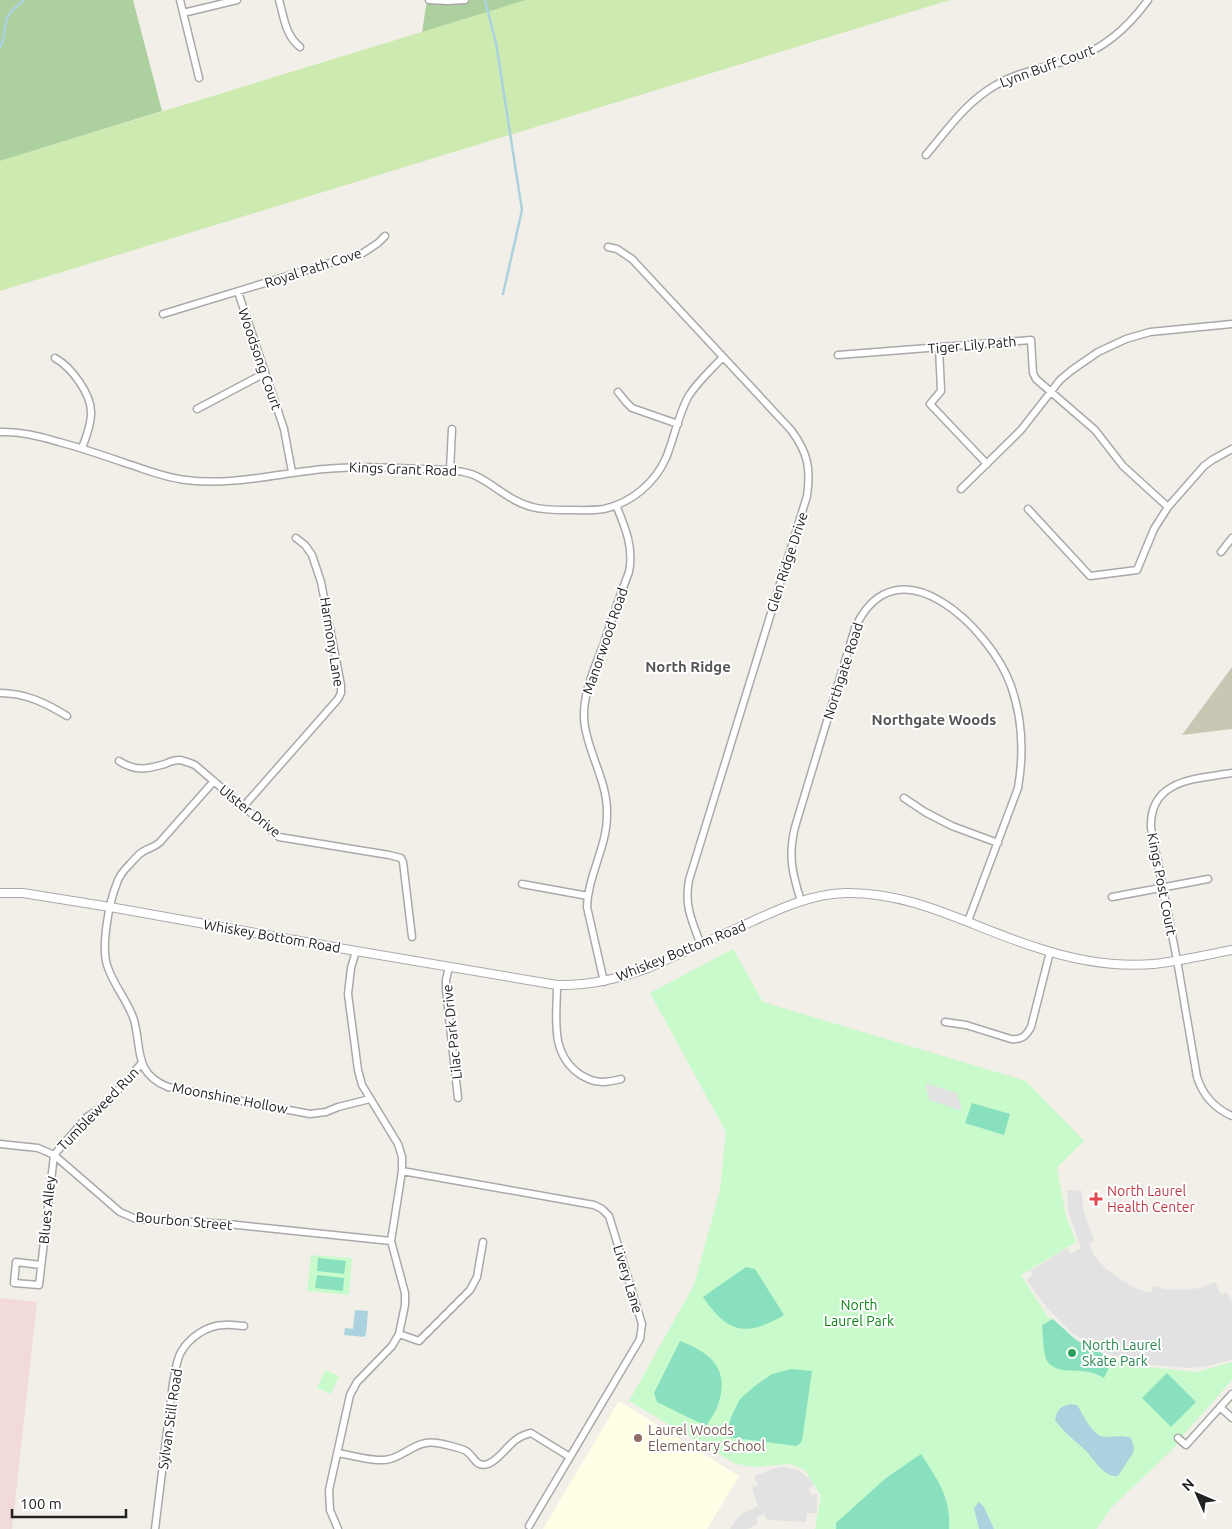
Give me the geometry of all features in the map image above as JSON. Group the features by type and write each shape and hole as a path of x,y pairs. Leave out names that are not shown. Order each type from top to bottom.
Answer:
{"street":[{"path":"180,0 199,78"},
{"path":"183,13 237,0"},
{"path":"280,0 289,35 300,47"},
{"path":"429,0 465,0"},
{"name":"Lynn Buff Court","path":"926,155 959,116 994,86 1019,74 1092,52 1117,35 1138,14 1148,0"},
{"name":"Royal Path Cove","path":"238,292 363,253 385,236"},
{"name":"Glen Ridge Drive","path":"608,247 617,249 632,259 791,430 800,442 809,467 807,496 688,880 686,891 687,907 701,945"},
{"name":"Woodsong Court","path":"163,314 238,292 284,429 292,472"},
{"path":"961,489 1021,430 1060,380 1086,360 1113,344 1150,332 1232,324"},
{"name":"Tiger Lily Path","path":"838,355 1031,340 1036,379 1095,430 1127,471 1168,507"},
{"path":"939,348 941,391 930,404 987,464"},
{"path":"55,358 74,374 87,394 90,404 92,414 82,448"},
{"name":"Kings Grant Road","path":"0,432 40,436 139,468 185,480 205,482 233,481 292,472 347,467 450,470 474,475 522,504 531,507 590,511 616,505 628,499 641,490 655,476 665,458 689,396 701,380 723,358"},
{"path":"197,409 265,373"},
{"path":"618,392 632,408 678,424"},
{"path":"450,470 452,429"},
{"path":"1028,509 1090,576 1136,570 1154,529 1168,507 1204,466 1232,449"},
{"name":"Manorwood Road","path":"604,982 589,917 588,896 604,841 607,804 602,777 584,726 584,704 629,572 631,561 630,541 616,505"},
{"name":"Harmony Lane","path":"242,807 332,706 341,693 341,684 321,582 312,555 296,538"},
{"path":"1221,552 1232,538"},
{"name":"Northgate Road","path":"801,901 791,864 791,842 853,637 860,618 868,607 885,594 896,590 909,589 921,591 940,600 961,615 990,646 1002,665 1011,685 1021,728 1021,769 1018,788 968,922"},
{"path":"0,693 18,695 42,702 67,716"},
{"name":"Ulster Drive","path":"119,761 126,766 137,769 181,760 195,766 279,837 389,854 401,858 412,938"},
{"name":"Kings Post Court","path":"1232,773 1185,781 1173,786 1166,790 1153,807 1151,818 1151,828 1177,960 1197,1077 1201,1088 1214,1106 1232,1116"},
{"path":"142,1064 136,1026 113,980 104,956 110,907 117,882 128,865 144,851 155,847 214,782"},
{"path":"904,798 944,823 998,844"},
{"path":"1112,898 1208,879"},
{"path":"522,884 588,896"},
{"name":"Whiskey Bottom Road","path":"0,893 23,893 110,907 557,985 604,982 624,977 801,901 844,893 893,896 917,903 1037,948 1106,963 1152,964 1232,950"},
{"path":"338,1529 330,1510 329,1490 350,1395 354,1387 392,1346 398,1334 405,1305 405,1293 391,1241 402,1171 402,1157 398,1144 362,1085 358,1070 348,994 351,968 356,951"},
{"path":"945,1022 966,1024 1011,1039 1018,1040 1023,1038 1031,1027 1050,952"},
{"name":"Lilac Park Drive","path":"449,966 446,990 458,1098"},
{"path":"557,985 557,1036 560,1051 565,1060 573,1069 592,1081 601,1083 621,1078"},
{"name":"Moonshine Hollow","path":"142,1064 150,1075 168,1087 310,1114 326,1112 370,1099"},
{"name":"Tumbleweed Run","path":"54,1155 87,1117 105,1105 142,1064"},
{"name":"Bourbon Street","path":"0,1144 38,1148 54,1155 120,1212 136,1219 228,1224 391,1241"},
{"name":"Blues Alley","path":"41,1265 16,1262 14,1283 39,1286 54,1155"},
{"name":"Livery Lane","path":"402,1171 594,1205 602,1209 609,1216 642,1324 640,1339 529,1526"},
{"path":"398,1334 419,1341 470,1290 477,1277 483,1242"},
{"name":"Sylvan Still Road","path":"155,1529 173,1383 181,1352 186,1345 204,1330 224,1325 244,1326"},
{"path":"1178,1438 1186,1444 1232,1394"},
{"path":"1220,1407 1232,1418"},
{"path":"337,1453 389,1460 413,1446 434,1442 466,1451 475,1461 487,1464 494,1460 517,1438 531,1433 570,1457"}],"shaded area":[{"path":"1232,667 1232,729 1182,735"},
{"path":"925,1083 957,1093 962,1111 929,1100"},
{"path":"1067,1190 1082,1191 1083,1210 1094,1240 1089,1243 1094,1255 1104,1267 1121,1280 1137,1289 1151,1293 1153,1286 1185,1290 1199,1288 1215,1282 1221,1295 1227,1292 1232,1303 1232,1360 1204,1367 1188,1368 1139,1364 1106,1353 1091,1345 1072,1333 1048,1309 1027,1281 1033,1275 1030,1271 1067,1248 1071,1254 1081,1248 1068,1211"},
{"path":"0,1298 37,1302 12,1529 0,1529"},
{"name":"Laurel Woods Elementary School","path":"619,1401 739,1476 707,1529 543,1529"},
{"path":"783,1467 797,1470 810,1479 814,1486 808,1489 811,1495 817,1494 817,1513 807,1513 806,1522 767,1520 764,1514 756,1517 758,1523 748,1529 730,1529 742,1514 758,1506 752,1487 758,1485 754,1476"}],"green space":[{"path":"0,0 133,0 162,111 0,161"},
{"path":"427,0 526,0 422,32"},
{"path":"526,0 950,0 0,291 0,161"},
{"name":"North Laurel Park","path":"733,949 763,1002 1026,1081 1084,1141 1057,1168 1066,1216 1076,1242 1021,1275 1047,1316 1053,1319 1076,1340 1090,1348 1113,1359 1137,1366 1197,1372 1232,1362 1232,1380 1175,1447 1112,1507 1096,1529 815,1529 821,1496 805,1470 790,1464 755,1467 736,1464 629,1401 694,1285 720,1190 726,1132 650,993"},
{"path":"972,1103 1010,1114 1004,1135 965,1123"},
{"path":"311,1255 352,1258 349,1295 307,1291"},
{"path":"318,1258 346,1261 344,1274 317,1271"},
{"path":"746,1267 755,1269 784,1315 759,1327 749,1329 730,1325 721,1319 703,1297"},
{"path":"317,1275 344,1278 343,1291 315,1288"},
{"name":"North Laurel Skate Park","path":"1053,1319 1076,1340 1113,1359 1104,1378 1090,1372 1057,1369 1048,1362 1044,1352 1042,1325"},
{"path":"680,1341 709,1357 716,1364 720,1373 722,1382 718,1405 706,1426 657,1402 654,1393"},
{"path":"791,1369 812,1371 802,1441 797,1446 726,1437 731,1417 740,1399 772,1374"},
{"path":"325,1370 339,1376 331,1394 317,1388"},
{"path":"1167,1373 1196,1402 1171,1427 1142,1398"},
{"path":"921,1454 938,1481 946,1499 949,1529 836,1529 836,1523 886,1478"}],"water":[{"path":"355,1310 368,1311 366,1334 364,1337 344,1335 345,1328 353,1329"},
{"path":"1071,1404 1077,1405 1093,1430 1101,1436 1131,1438 1134,1447 1133,1453 1118,1476 1113,1476 1104,1471 1055,1420 1060,1409"},
{"path":"979,1502 984,1507 994,1529 979,1529 974,1508"}],"waterway":[{"path":"0,47 4,38 8,16 24,0"},
{"path":"485,0 496,43 522,210 503,294"}],"place":[{"name":"North Laurel Health Center","path":"1096,1199"},
{"name":"North Laurel Skate Park","path":"1072,1353"},
{"name":"Laurel Woods Elementary School","path":"638,1438"}],"district":[{"name":"North Ridge","path":"688,666"},
{"name":"Northgate Woods","path":"934,719"}]}
